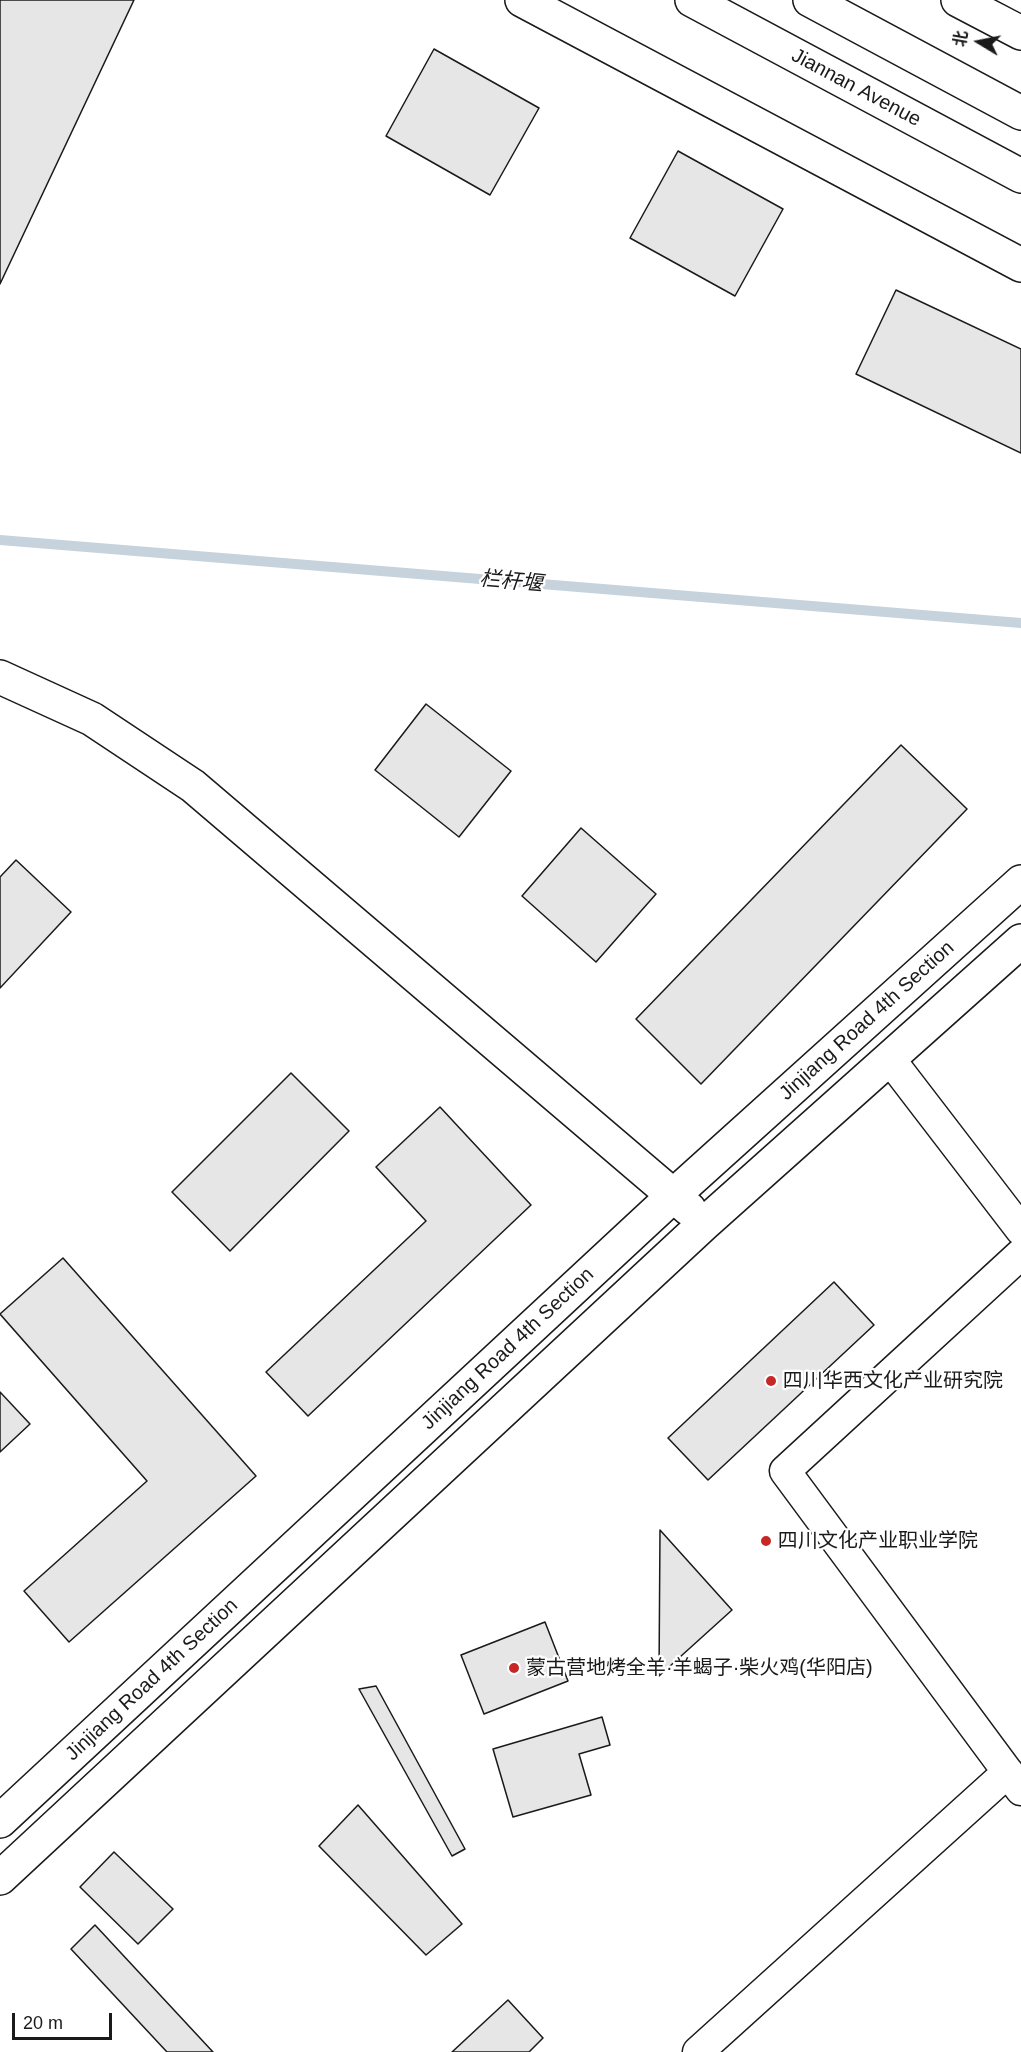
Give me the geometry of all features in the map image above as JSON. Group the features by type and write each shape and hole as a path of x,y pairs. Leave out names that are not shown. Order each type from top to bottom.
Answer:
{"main road":[{"path":"522,0 1021,265"},
{"name":"Jiannan Avenue","path":"692,0 1021,176"},
{"path":"810,0 1021,113"},
{"path":"958,0 1021,33"},
{"path":"0,677 92,719 193,786 674,1195 704,1224"},
{"name":"Jinjiang Road 4th Section","path":"0,1821 674,1195 1021,882"},
{"path":"0,1878 704,1224 1021,941"}],"street":[{"path":"889,1058 1021,1230"},
{"path":"698,2052 1014,1781 785,1472 1021,1254"}],"building":[{"path":"0,0 134,0 0,284"},
{"path":"434,49 539,108 490,195 386,136"},
{"path":"678,151 783,209 735,296 630,238"},
{"path":"896,290 1021,349 1021,453 856,374"},
{"path":"426,704 511,771 459,837 375,770"},
{"path":"901,745 967,809 701,1084 636,1019"},
{"path":"581,828 656,894 596,962 522,896"},
{"path":"16,860 71,912 0,988 0,877"},
{"path":"291,1073 349,1131 230,1251 172,1192"},
{"path":"440,1107 531,1205 308,1416 266,1372 426,1221 376,1167"},
{"path":"63,1258 256,1476 69,1642 24,1591 147,1481 0,1314"},
{"name":"四川华西文化产业研究院","path":"834,1282 874,1325 708,1480 668,1438"},
{"path":"0,1392 30,1424 0,1452"},
{"path":"660,1530 732,1610 659,1676"},
{"name":"蒙古营地烤全羊·羊蝎子·柴火鸡(华阳店)","path":"545,1622 568,1681 484,1714 461,1655"},
{"path":"376,1686 465,1849 452,1856 359,1689"},
{"path":"602,1717 610,1745 579,1754 591,1795 513,1817 493,1749"},
{"path":"358,1805 462,1924 426,1955 319,1846"},
{"path":"114,1852 173,1909 138,1944 80,1887"},
{"path":"95,1925 213,2052 167,2052 71,1949"},
{"path":"508,2000 543,2038 529,2052 452,2052"}],"waterway":[{"name":"栏杆堰","path":"0,540 1021,623"}],"place":[{"name":"四川华西文化产业研究院","path":"771,1381"},
{"name":"四川文化产业职业学院","path":"766,1541"},
{"name":"蒙古营地烤全羊·羊蝎子·柴火鸡(华阳店)","path":"514,1668"}]}
